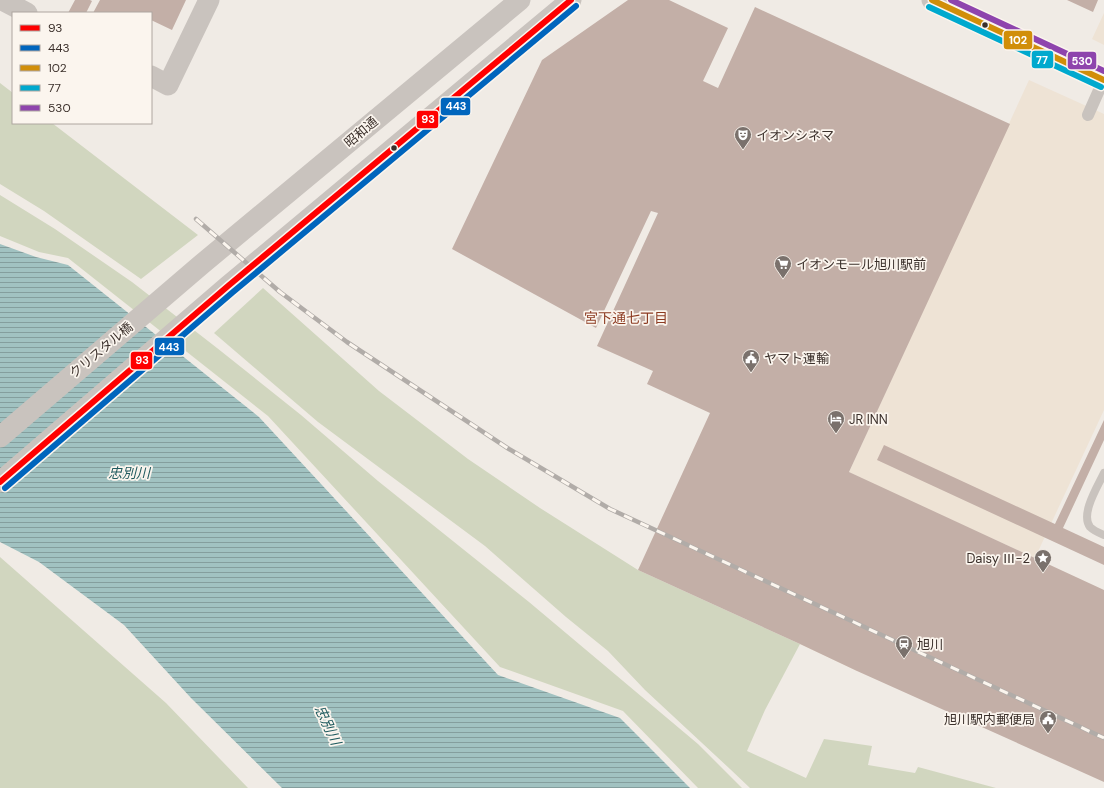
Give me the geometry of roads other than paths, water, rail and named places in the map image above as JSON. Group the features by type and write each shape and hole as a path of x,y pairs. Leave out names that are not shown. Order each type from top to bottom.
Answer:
{"street":[{"path":"2,0 25,12"},
{"path":"152,77 168,85 208,0"},
{"name":"昭和通","path":"202,264 520,0"},
{"path":"0,482 228,286 571,0"},
{"path":"932,0 1104,80 1088,115"},
{"name":"クリスタル橋","path":"0,437 202,264"}],"lane":[{"path":"1104,472 1089,506 1087,518 1093,530 1104,535"}],"water":[{"name":"忠別川","path":"0,244 36,257 68,265 259,417 498,675 620,718 690,788 282,788 191,698 124,625 39,562 0,542"}],"railway":[{"path":"196,219 280,292 347,342 509,449 610,509 1104,738"}],"place":[{"name":"イオンシネマ","path":"743,150"},
{"name":"イオンモール旭川駅前","path":"783,279"},
{"name":"ヤマト運輸","path":"751,373"},
{"name":"JR INN","path":"836,434"},
{"name":"Daisy Ⅲ-2","path":"1043,573"},
{"name":"旭川","path":"904,659"},
{"name":"旭川駅内郵便局","path":"1048,734"}],"district":[{"name":"宮下通七丁目","path":"626,318"}]}
